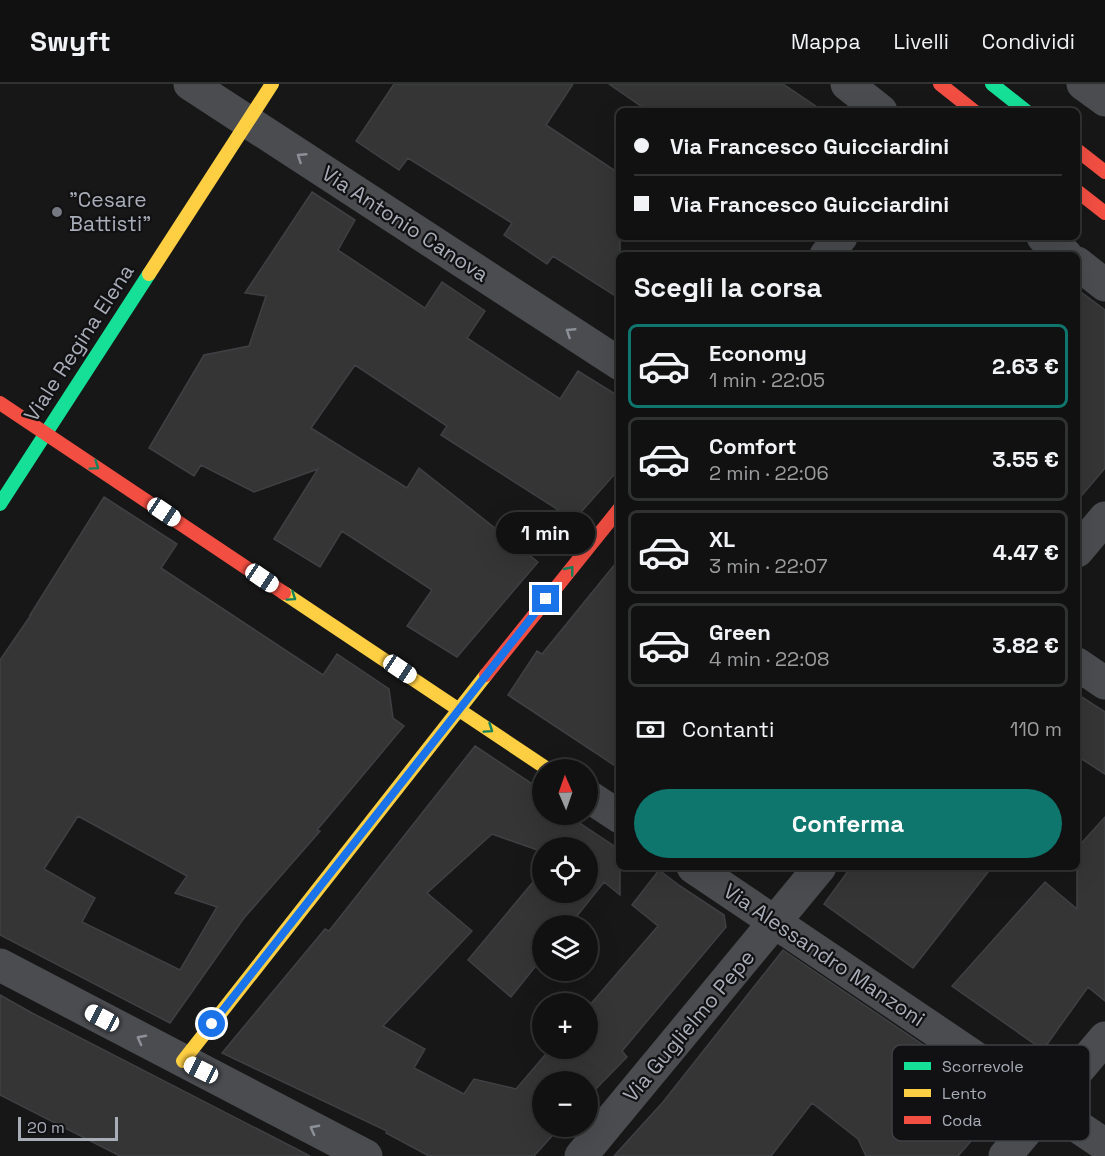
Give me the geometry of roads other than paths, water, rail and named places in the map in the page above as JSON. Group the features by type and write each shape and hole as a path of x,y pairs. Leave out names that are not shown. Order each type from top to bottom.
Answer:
{"street":[{"name":"Via Antonio Canova","path":"190,84 616,361"},
{"name":"Viale Regina Elena","path":"0,504 272,84"},
{"path":"847,84 877,108"},
{"path":"940,84 970,108"},
{"path":"992,84 1022,108"},
{"path":"1083,84 1105,100"},
{"path":"1080,152 1105,172"},
{"path":"1080,193 1105,213"},
{"path":"828,252 838,240"},
{"path":"1047,240 1062,252"},
{"path":"1080,265 1105,285"},
{"path":"0,403 533,759"},
{"path":"183,1061 616,513"},
{"path":"1080,547 1105,518"},
{"path":"1080,666 1105,683"},
{"path":"598,803 616,814"},
{"name":"Via Alessandro Manzoni","path":"697,870 958,1045"},
{"name":"Via Guglielmo Pepe","path":"581,1156 818,870"},
{"path":"0,965 366,1156"},
{"path":"1090,1056 1105,1038"},
{"name":"Via Alessandro Manzoni","path":"1090,1134 1105,1145"},
{"path":"1005,1156 1018,1141"}],"place":[{"name":"\"Cesare Battisti\"","path":"57,212"}]}
